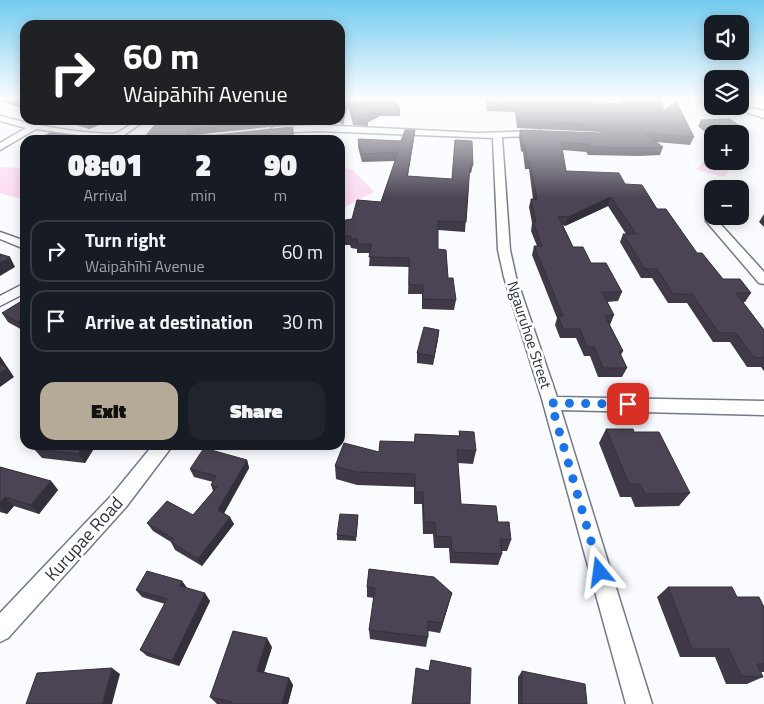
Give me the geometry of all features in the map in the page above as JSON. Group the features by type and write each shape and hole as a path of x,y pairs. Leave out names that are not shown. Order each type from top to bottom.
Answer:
{"street":[{"path":"73,132 99,135"},
{"path":"393,132 454,135 549,134"},
{"name":"Ngauruhoe Street","path":"497,134 504,250 510,277 551,403 639,704"},
{"path":"0,147 20,135"},
{"path":"715,225 764,280"},
{"path":"0,235 20,242"},
{"path":"0,302 20,291"},
{"path":"551,403 764,408"},
{"name":"Kurupae Road","path":"0,630 119,501 160,450"}],"shaded area":[{"path":"704,162 704,170 730,170 723,177 696,169"},
{"path":"0,167 20,168 20,199 0,193"},
{"path":"345,168 353,170 374,192 345,207"}],"building":[{"path":"149,132 186,132 187,135 146,135"},
{"path":"246,132 291,132 289,135 215,135"},
{"path":"404,132 415,132 407,176 452,179 455,140 472,141 473,165 470,165 466,222 438,221 438,249 446,250 448,278 453,278 456,300 423,299 423,285 409,285 409,258 369,257 371,244 357,244 358,239 350,239 351,236 345,236 345,220 352,219 357,200 381,202 398,152 362,154 358,139 401,141"},
{"path":"520,132 691,132 694,137 644,133 663,147 590,147 588,144 561,142 566,171 619,173 625,184 642,185 657,209 666,209 697,253 702,253 723,279 740,279 751,293 736,293 764,330 764,358 753,357 736,333 719,333 692,294 673,294 657,269 645,269 623,234 636,234 611,197 568,217 558,216 573,247 583,247 591,263 606,263 622,292 602,292 614,315 605,316 623,351 619,351 627,368 603,368 594,347 587,347 580,329 563,329 558,316 563,316 534,246 542,246 533,222 536,222 531,199 537,199 530,162 527,161 525,144 522,144"},
{"path":"50,133 66,135 46,135"},
{"path":"0,254 10,257 0,263"},
{"path":"20,302 20,321 18,322 2,313"},
{"path":"424,327 439,330 434,356 417,353"},
{"path":"0,364 7,368 0,373"},
{"path":"606,429 633,429 634,432 659,432 690,493 645,494 640,484 629,484"},
{"path":"459,431 474,432 476,451 457,450 461,504 496,506 498,522 509,522 511,540 500,539 502,554 452,552 451,537 436,536 435,522 424,522 423,492 415,492 415,474 356,472 335,466 341,450 345,450 345,443 379,452 380,441 415,442 415,434 460,436"},
{"path":"43,450 81,450 78,454"},
{"path":"203,450 211,450 247,460 218,510 230,517 198,559 171,542 174,539 147,523 167,501 193,515 217,487 211,485 216,476 190,469"},
{"path":"0,467 51,481 31,505 5,497 0,503"},
{"path":"340,514 358,515 356,537 337,535"},
{"path":"369,569 434,577 452,593 442,623 428,621 428,637 369,630 375,588 367,587"},
{"path":"147,571 182,581 180,586 205,593 172,661 140,650 167,599 136,590"},
{"path":"668,587 732,587 737,597 759,597 764,607 764,664 757,664 763,677 741,676 729,649 692,649"},
{"path":"233,631 267,638 257,671 289,678 282,704 231,704 232,702 210,697"},
{"path":"431,660 471,668 470,704 412,704 416,668 429,671"},
{"path":"112,668 102,704 26,704 37,673"},
{"path":"522,671 585,684 587,704 522,704"}],"route":[{"path":"600,572 551,403 628,404"}]}
